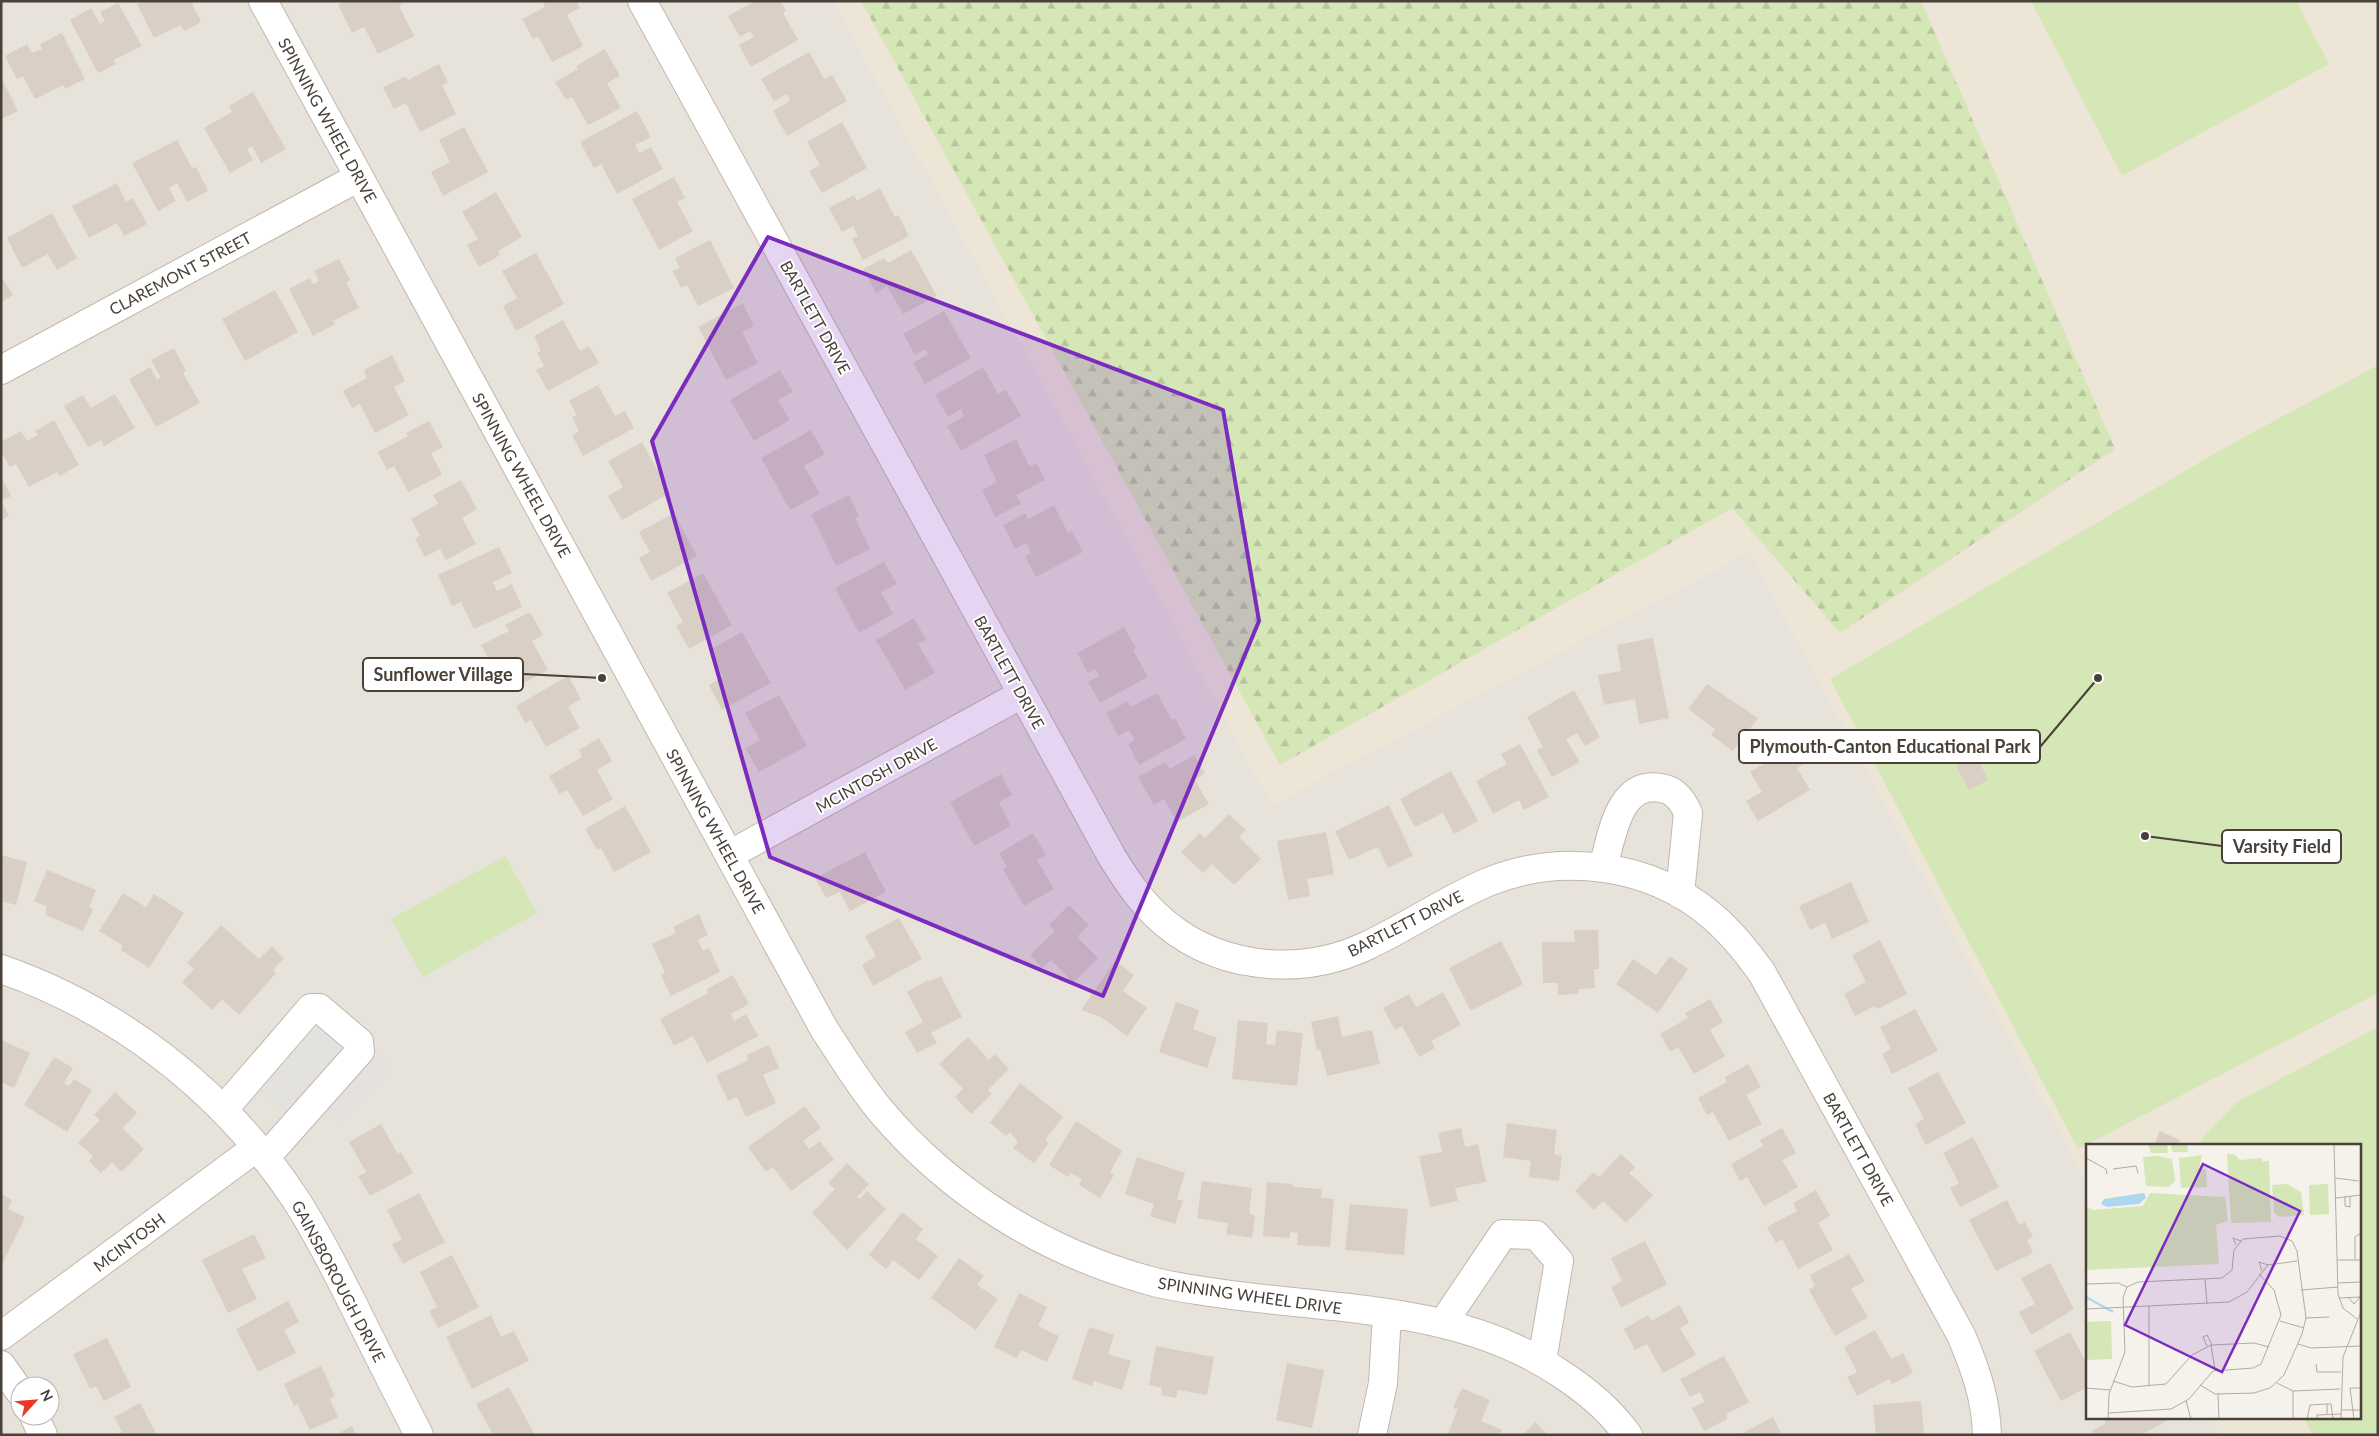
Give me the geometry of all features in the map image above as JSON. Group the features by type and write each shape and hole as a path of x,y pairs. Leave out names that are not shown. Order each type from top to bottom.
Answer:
{"street":[{"name":"SPINNING WHEEL DRIVE","path":"262,1 824,1028 857,1081 880,1110 914,1147 980,1202 1022,1229 1066,1252 1148,1281 1236,1296 1387,1314 1443,1323 1505,1342 1542,1361 1580,1386 1601,1404 1628,1435"},
{"name":"BARTLETT DRIVE","path":"642,1 1112,858 1132,888 1156,914 1174,930 1199,945 1226,956 1255,963 1277,965 1299,964 1328,959 1364,947 1489,882 1536,867 1564,864 1603,867 1643,877 1680,894 1711,915 1737,940 1762,973 1961,1335 1980,1386 1986,1416 1987,1435"},
{"name":"CLAREMONT STREET","path":"1,370 359,177"},
{"name":"MCINTOSH DRIVE","path":"729,855 1022,694"},
{"path":"1603,867 1616,823 1626,800 1635,791 1647,786 1663,788 1683,801 1688,813 1680,894"},
{"name":"GAINSBOROUGH DRIVE","path":"1,969 88,1008 122,1027 184,1072 223,1110 261,1152 294,1197 321,1242 419,1435"},
{"name":"MCINTOSH","path":"1,1336 261,1152 360,1051 359,1042 319,1008 311,1008 223,1110"},
{"path":"1443,1323 1503,1234 1536,1235 1559,1261 1542,1361"},
{"path":"1372,1435 1383,1383 1387,1314"},
{"path":"1,1365 10,1378"}],"highlighted area":[{"path":"768,237 1223,410 1259,621 1103,996 770,857 652,441"}],"shaded area":[{"path":"1,1 834,1 1272,804 1750,551 2086,1180 2086,1418 2212,1418 2221,1435 1,1435"},
{"path":"834,1 2378,1 2378,1435 2221,1435 2212,1418 2362,1418 2362,1144 2086,1144 2086,1180 1750,551 1272,805"},
{"path":"318,997 392,1065 340,1124 326,1111 305,1135 239,1071"}],"green space":[{"path":"861,1 1921,1 2115,449 1840,633 1732,508 1280,765"},
{"path":"2031,1 2296,1 2329,64 2122,176"},
{"path":"2378,365 2378,993 2078,1149 1830,679 2226,447"},
{"path":"505,856 537,913 423,977 391,919"},
{"path":"2378,1027 2378,1435 2313,1435 2304,1418 2362,1418 2362,1144 2200,1144 2204,1136 2237,1102"}],"building":[{"path":"142,1 191,1 201,22 185,31 180,25 154,38 137,4"},
{"path":"345,1 407,1 399,6 414,36 378,54 364,27 352,33 338,4"},
{"path":"576,1 580,8 567,15 583,46 552,62 538,36 533,39 522,19 545,7 543,2"},
{"path":"755,1 780,1 786,11 783,13 798,40 751,67 739,45 754,37 750,31 740,37 728,16"},
{"path":"118,3 142,46 114,60 116,64 98,73 70,20 91,8 100,24 105,21 100,12"},
{"path":"62,33 85,79 65,89 63,85 35,99 23,76 17,79 5,56 27,44 32,53 42,49 40,44"},
{"path":"605,49 620,76 607,83 621,108 588,125 572,97 566,100 555,82 578,69 576,66"},
{"path":"809,52 824,79 832,75 847,101 787,136 773,111 790,101 787,94 774,101 761,79"},
{"path":"439,64 448,83 442,85 456,114 420,132 406,103 394,109 383,87 406,76 408,80"},
{"path":"1,77 18,111 1,119"},
{"path":"253,92 286,149 261,163 252,146 247,149 253,160 230,173 204,128 232,112 229,106"},
{"path":"637,111 651,137 635,145 639,153 651,147 663,169 617,194 601,164 594,168 580,142"},
{"path":"842,122 867,168 822,193 809,171 820,165 807,142"},
{"path":"464,127 488,172 443,196 431,172 450,162 439,140"},
{"path":"177,140 192,168 196,167 208,191 187,202 177,183 169,188 176,201 158,211 132,163"},
{"path":"674,177 685,198 677,202 693,231 659,250 632,199"},
{"path":"117,183 126,202 133,198 147,224 124,236 117,223 89,238 72,206"},
{"path":"880,188 895,217 898,215 909,236 863,260 852,239 858,236 853,226 842,232 829,208 854,195 857,201"},
{"path":"496,192 522,237 498,251 500,255 479,267 467,245 478,239 462,212"},
{"path":"52,213 77,258 57,270 48,254 22,268 7,238"},
{"path":"710,240 734,288 698,306 687,285 681,288 673,271 680,268 675,258"},
{"path":"911,250 937,296 903,314 887,286 876,293 863,269 884,258 888,263"},
{"path":"536,253 564,304 516,331 503,306 517,298 502,271"},
{"path":"339,259 350,280 346,282 359,308 333,321 335,324 313,336 289,289 310,278 313,284 319,281 314,271"},
{"path":"1,276 13,295 1,302"},
{"path":"275,290 298,332 245,361 222,319"},
{"path":"743,303 754,326 742,332 758,363 726,380 698,327"},
{"path":"944,311 971,358 925,384 913,363 928,354 925,349 915,355 903,334"},
{"path":"563,320 580,351 589,346 599,363 548,391 536,370 544,366 537,353 541,351 534,336"},
{"path":"174,348 186,371 183,373 200,403 156,427 129,379 150,367 157,380 161,378 151,360"},
{"path":"392,355 405,381 394,387 409,415 375,433 360,404 352,408 343,391 367,378 364,370"},
{"path":"983,367 998,394 1006,390 1021,416 961,451 947,426 964,416 961,409 948,417 935,395"},
{"path":"780,370 793,392 778,400 790,420 754,441 730,400"},
{"path":"598,385 615,416 625,411 634,428 583,456 572,435 579,431 572,417 577,415 569,401"},
{"path":"115,394 135,428 104,446 101,440 88,447 64,406 83,395 91,408"},
{"path":"54,420 79,465 60,476 57,472 29,487 16,464 10,467 1,452 1,442 21,431 27,441 38,435 35,431"},
{"path":"429,421 443,447 431,453 442,475 408,492 394,466 387,470 378,452 408,436 406,433"},
{"path":"811,430 825,454 804,466 820,494 790,510 761,458"},
{"path":"1016,439 1030,467 1037,463 1045,480 1016,495 1021,504 995,517 982,490 997,482 984,455"},
{"path":"642,442 670,493 622,520 608,496 623,487 608,461"},
{"path":"1,477 11,496 1,501"},
{"path":"461,480 477,509 462,518 476,544 446,560 440,549 425,557 415,538 420,536 411,519 438,504 433,495"},
{"path":"849,495 859,516 855,518 870,549 836,566 811,514"},
{"path":"1,501 9,516 1,520"},
{"path":"1054,505 1068,533 1072,531 1083,552 1036,577 1025,556 1031,553 1026,543 1015,549 1003,525 1026,513 1028,519"},
{"path":"674,513 697,556 651,581 639,558 650,552 639,532"},
{"path":"499,547 512,573 493,582 497,591 512,584 522,607 474,629 461,602 452,606 438,575"},
{"path":"884,562 897,584 881,592 893,614 859,633 835,588"},
{"path":"703,573 732,625 689,649 676,626 683,622 667,593"},
{"path":"530,612 543,635 532,641 548,670 514,688 498,657 490,662 481,645 509,631 505,625"},
{"path":"914,618 926,640 918,644 935,673 905,690 876,640"},
{"path":"1124,627 1136,648 1133,650 1148,677 1100,703 1088,682 1099,676 1095,669 1088,673 1077,653"},
{"path":"742,632 771,683 722,710 709,685 723,677 709,650"},
{"path":"1653,638 1669,718 1639,724 1635,699 1604,705 1598,675 1621,671 1617,645"},
{"path":"568,676 581,699 568,707 580,728 546,747 531,720 525,723 516,706"},
{"path":"1707,684 1758,718 1733,751 1711,735 1715,729 1688,709"},
{"path":"1574,690 1600,737 1585,746 1577,733 1566,739 1580,762 1552,777 1537,750 1543,747 1527,717"},
{"path":"1157,693 1172,720 1175,718 1186,739 1139,765 1128,744 1135,740 1129,730 1118,736 1106,713 1128,701 1131,707"},
{"path":"779,695 807,746 759,772 745,748 760,740 745,713"},
{"path":"599,738 612,761 597,770 613,799 583,816 567,790 559,794 549,776 582,757 579,750"},
{"path":"1799,743 1809,761 1797,768 1810,790 1758,821 1746,801 1762,792 1750,772"},
{"path":"1520,744 1549,797 1524,810 1519,800 1493,814 1476,781 1507,764 1501,754"},
{"path":"1194,755 1205,773 1195,780 1209,804 1177,822 1164,799 1154,805 1138,777 1165,762 1170,769"},
{"path":"1976,755 1988,780 1969,790 1956,766"},
{"path":"1451,771 1478,821 1454,834 1443,813 1415,827 1400,799"},
{"path":"1001,774 1012,795 999,802 1011,826 974,846 950,802"},
{"path":"1389,805 1413,856 1388,868 1378,847 1349,860 1335,831"},
{"path":"625,806 651,852 614,872 601,848 597,850 585,829"},
{"path":"1229,814 1246,830 1239,837 1261,859 1234,885 1212,864 1203,873 1181,852 1200,833 1205,838"},
{"path":"1326,832 1334,874 1307,879 1310,896 1288,900 1277,841"},
{"path":"1033,833 1046,855 1037,860 1054,889 1024,906 1003,869 1007,867 999,853"},
{"path":"865,852 886,892 850,911 840,892 826,898 815,878"},
{"path":"1,855 27,862 16,905 1,901"},
{"path":"47,870 96,890 89,907 93,909 83,931 46,915 46,906 34,901"},
{"path":"1851,882 1869,922 1832,939 1825,923 1810,930 1799,906"},
{"path":"123,893 146,907 154,894 184,913 149,968 121,950 122,945 99,931"},
{"path":"1069,905 1089,925 1077,937 1098,958 1073,983 1051,960 1042,968 1030,955 1055,931 1049,925"},
{"path":"699,914 708,935 698,940 703,951 709,948 720,972 671,996 661,975 665,973 652,944 676,933 673,927"},
{"path":"899,918 922,959 873,986 862,965 876,956 865,936"},
{"path":"221,925 259,959 272,946 284,958 273,970 276,973 239,1015 222,999 212,1010 182,982 194,969 187,963"},
{"path":"1574,930 1598,930 1599,969 1594,969 1595,988 1579,989 1578,994 1558,995 1558,983 1543,983 1542,942 1575,942"},
{"path":"1880,940 1907,994 1878,1009 1875,1006 1855,1016 1844,994 1866,982 1852,955"},
{"path":"1501,941 1523,984 1471,1011 1449,968"},
{"path":"1670,956 1688,969 1658,1013 1616,984 1633,959 1656,975"},
{"path":"1115,961 1134,975 1123,991 1147,1008 1127,1036 1101,1017 1081,1010"},
{"path":"733,975 749,1004 731,1014 734,1021 746,1014 758,1036 707,1063 693,1036 674,1046 660,1019 708,993 707,989"},
{"path":"941,976 962,1017 931,1033 937,1043 917,1053 905,1032 923,1022 907,992 928,980 929,982"},
{"path":"1443,992 1461,1025 1431,1041 1435,1048 1419,1057 1402,1026 1395,1030 1383,1008 1409,994 1416,1007"},
{"path":"1710,999 1723,1022 1710,1030 1725,1056 1694,1074 1678,1047 1670,1052 1660,1034 1688,1018 1685,1013"},
{"path":"1176,1002 1199,1010 1193,1029 1217,1038 1207,1068 1159,1052"},
{"path":"1915,1009 1938,1051 1892,1074 1882,1054 1891,1049 1880,1027"},
{"path":"1338,1016 1342,1037 1372,1030 1380,1064 1327,1076 1320,1049 1317,1051 1311,1022"},
{"path":"1238,1020 1268,1023 1266,1044 1275,1045 1277,1030 1303,1033 1297,1086 1232,1079"},
{"path":"968,1037 989,1060 995,1054 1009,1069 988,1090 992,1094 971,1114 955,1097 963,1089 939,1064"},
{"path":"1,1040 30,1053 14,1088 1,1082"},
{"path":"769,1045 779,1068 763,1075 776,1103 746,1117 737,1097 728,1101 716,1075 749,1060 746,1055"},
{"path":"54,1057 73,1068 64,1083 69,1086 74,1079 92,1090 67,1132 24,1105"},
{"path":"1748,1064 1761,1087 1746,1095 1762,1124 1729,1141 1713,1112 1707,1115 1698,1098 1727,1082 1725,1077"},
{"path":"1938,1072 1966,1123 1926,1145 1915,1124 1924,1119 1908,1088"},
{"path":"1020,1083 1063,1117 1045,1140 1049,1143 1034,1163 1013,1148 1018,1142 1010,1132 1006,1136 990,1123"},
{"path":"115,1092 137,1113 122,1128 144,1149 122,1172 112,1162 101,1173 89,1161 93,1156 78,1143 100,1120 94,1115"},
{"path":"805,1106 821,1128 803,1141 809,1149 820,1141 834,1160 791,1191 773,1167 766,1172 748,1147"},
{"path":"1076,1121 1122,1151 1110,1172 1114,1175 1100,1198 1079,1185 1082,1179 1071,1173 1068,1177 1049,1165"},
{"path":"1507,1123 1557,1130 1554,1154 1562,1156 1559,1181 1529,1177 1531,1161 1503,1157"},
{"path":"381,1124 398,1154 401,1152 413,1173 370,1196 358,1176 366,1172 349,1142"},
{"path":"1461,1128 1465,1147 1478,1144 1486,1182 1455,1188 1458,1201 1430,1207 1419,1156 1442,1152 1438,1133"},
{"path":"1782,1128 1796,1153 1782,1160 1798,1187 1764,1206 1747,1177 1740,1181 1731,1164 1763,1146 1760,1140"},
{"path":"2160,1131 2180,1140 2178,1144 2154,1144"},
{"path":"1973,1137 1999,1187 1960,1207 1950,1188 1959,1183 1943,1153"},
{"path":"1621,1154 1635,1167 1629,1173 1653,1195 1626,1223 1603,1201 1594,1210 1575,1191 1594,1172 1599,1177"},
{"path":"1137,1157 1185,1173 1177,1199 1183,1201 1175,1224 1150,1216 1154,1204 1125,1194"},
{"path":"847,1163 869,1184 857,1197 860,1199 867,1191 886,1209 847,1250 812,1213 835,1189 828,1183"},
{"path":"1202,1181 1252,1188 1249,1213 1255,1216 1252,1238 1226,1234 1228,1223 1197,1218"},
{"path":"1267,1182 1292,1184 1293,1187 1322,1189 1321,1198 1334,1199 1330,1247 1297,1245 1298,1233 1290,1232 1290,1238 1263,1236"},
{"path":"1816,1190 1830,1216 1818,1223 1833,1250 1798,1269 1782,1239 1776,1243 1767,1227 1797,1211 1793,1203"},
{"path":"419,1193 445,1242 403,1264 392,1244 402,1239 387,1210"},
{"path":"1,1194 12,1200 8,1209 25,1217 1,1267"},
{"path":"2007,1200 2019,1225 2025,1222 2033,1237 2027,1240 2033,1253 1996,1271 1969,1220"},
{"path":"1350,1204 1408,1209 1404,1255 1345,1250"},
{"path":"902,1212 923,1229 916,1239 938,1256 919,1280 893,1260 886,1269 869,1255"},
{"path":"254,1234 266,1258 242,1269 257,1299 228,1313 202,1260"},
{"path":"1645,1241 1667,1284 1621,1308 1611,1287 1622,1281 1611,1258"},
{"path":"1849,1254 1865,1281 1851,1289 1868,1317 1835,1336 1809,1290 1815,1286 1810,1275"},
{"path":"452,1255 479,1307 438,1328 429,1311 437,1307 420,1272"},
{"path":"959,1258 984,1276 977,1285 998,1299 976,1330 931,1298"},
{"path":"2050,1263 2074,1309 2031,1335 2019,1312 2035,1304 2021,1278"},
{"path":"1019,1293 1047,1307 1038,1326 1059,1336 1047,1362 1021,1350 1017,1358 994,1347"},
{"path":"288,1301 299,1322 284,1330 296,1353 258,1372 236,1329"},
{"path":"1680,1305 1689,1323 1680,1328 1696,1355 1663,1373 1647,1344 1635,1350 1624,1329 1648,1315 1651,1321"},
{"path":"491,1315 501,1337 514,1331 529,1361 472,1389 446,1337"},
{"path":"1089,1327 1114,1335 1108,1354 1131,1361 1122,1390 1094,1381 1092,1386 1072,1379"},
{"path":"1875,1330 1891,1359 1903,1353 1913,1373 1892,1384 1889,1379 1857,1396 1847,1377 1857,1372 1844,1347"},
{"path":"2070,1332 2086,1362 2086,1388 2061,1401 2034,1351"},
{"path":"107,1338 131,1387 104,1401 96,1386 90,1389 73,1354"},
{"path":"1156,1346 1214,1357 1207,1395 1178,1390 1176,1398 1161,1395 1162,1388 1149,1385"},
{"path":"1724,1356 1749,1402 1727,1414 1727,1419 1704,1431 1692,1408 1705,1402 1700,1392 1690,1397 1680,1379"},
{"path":"1287,1363 1324,1370 1312,1428 1276,1420"},
{"path":"321,1366 335,1396 330,1399 338,1417 310,1430 297,1404 294,1406 284,1384"},
{"path":"509,1387 535,1435 493,1435 476,1404"},
{"path":"1462,1388 1490,1400 1481,1421 1502,1430 1500,1435 1447,1435 1458,1409 1453,1408"},
{"path":"1921,1401 1924,1435 1876,1435 1873,1405"},
{"path":"140,1403 157,1435 116,1435 122,1432 114,1417"},
{"path":"1773,1417 1782,1435 1739,1435"},
{"path":"2104,1418 2170,1419 2141,1435 2094,1435 2092,1431 2106,1423"},
{"path":"1535,1422 1548,1435 1523,1435"},
{"path":"352,1426 356,1435 336,1435"}],"place":[{"name":"Sunflower Village","path":"602,678"},
{"name":"Plymouth-Canton Educational Park","path":"2098,678"},
{"name":"Varsity Field","path":"2145,836"}]}
